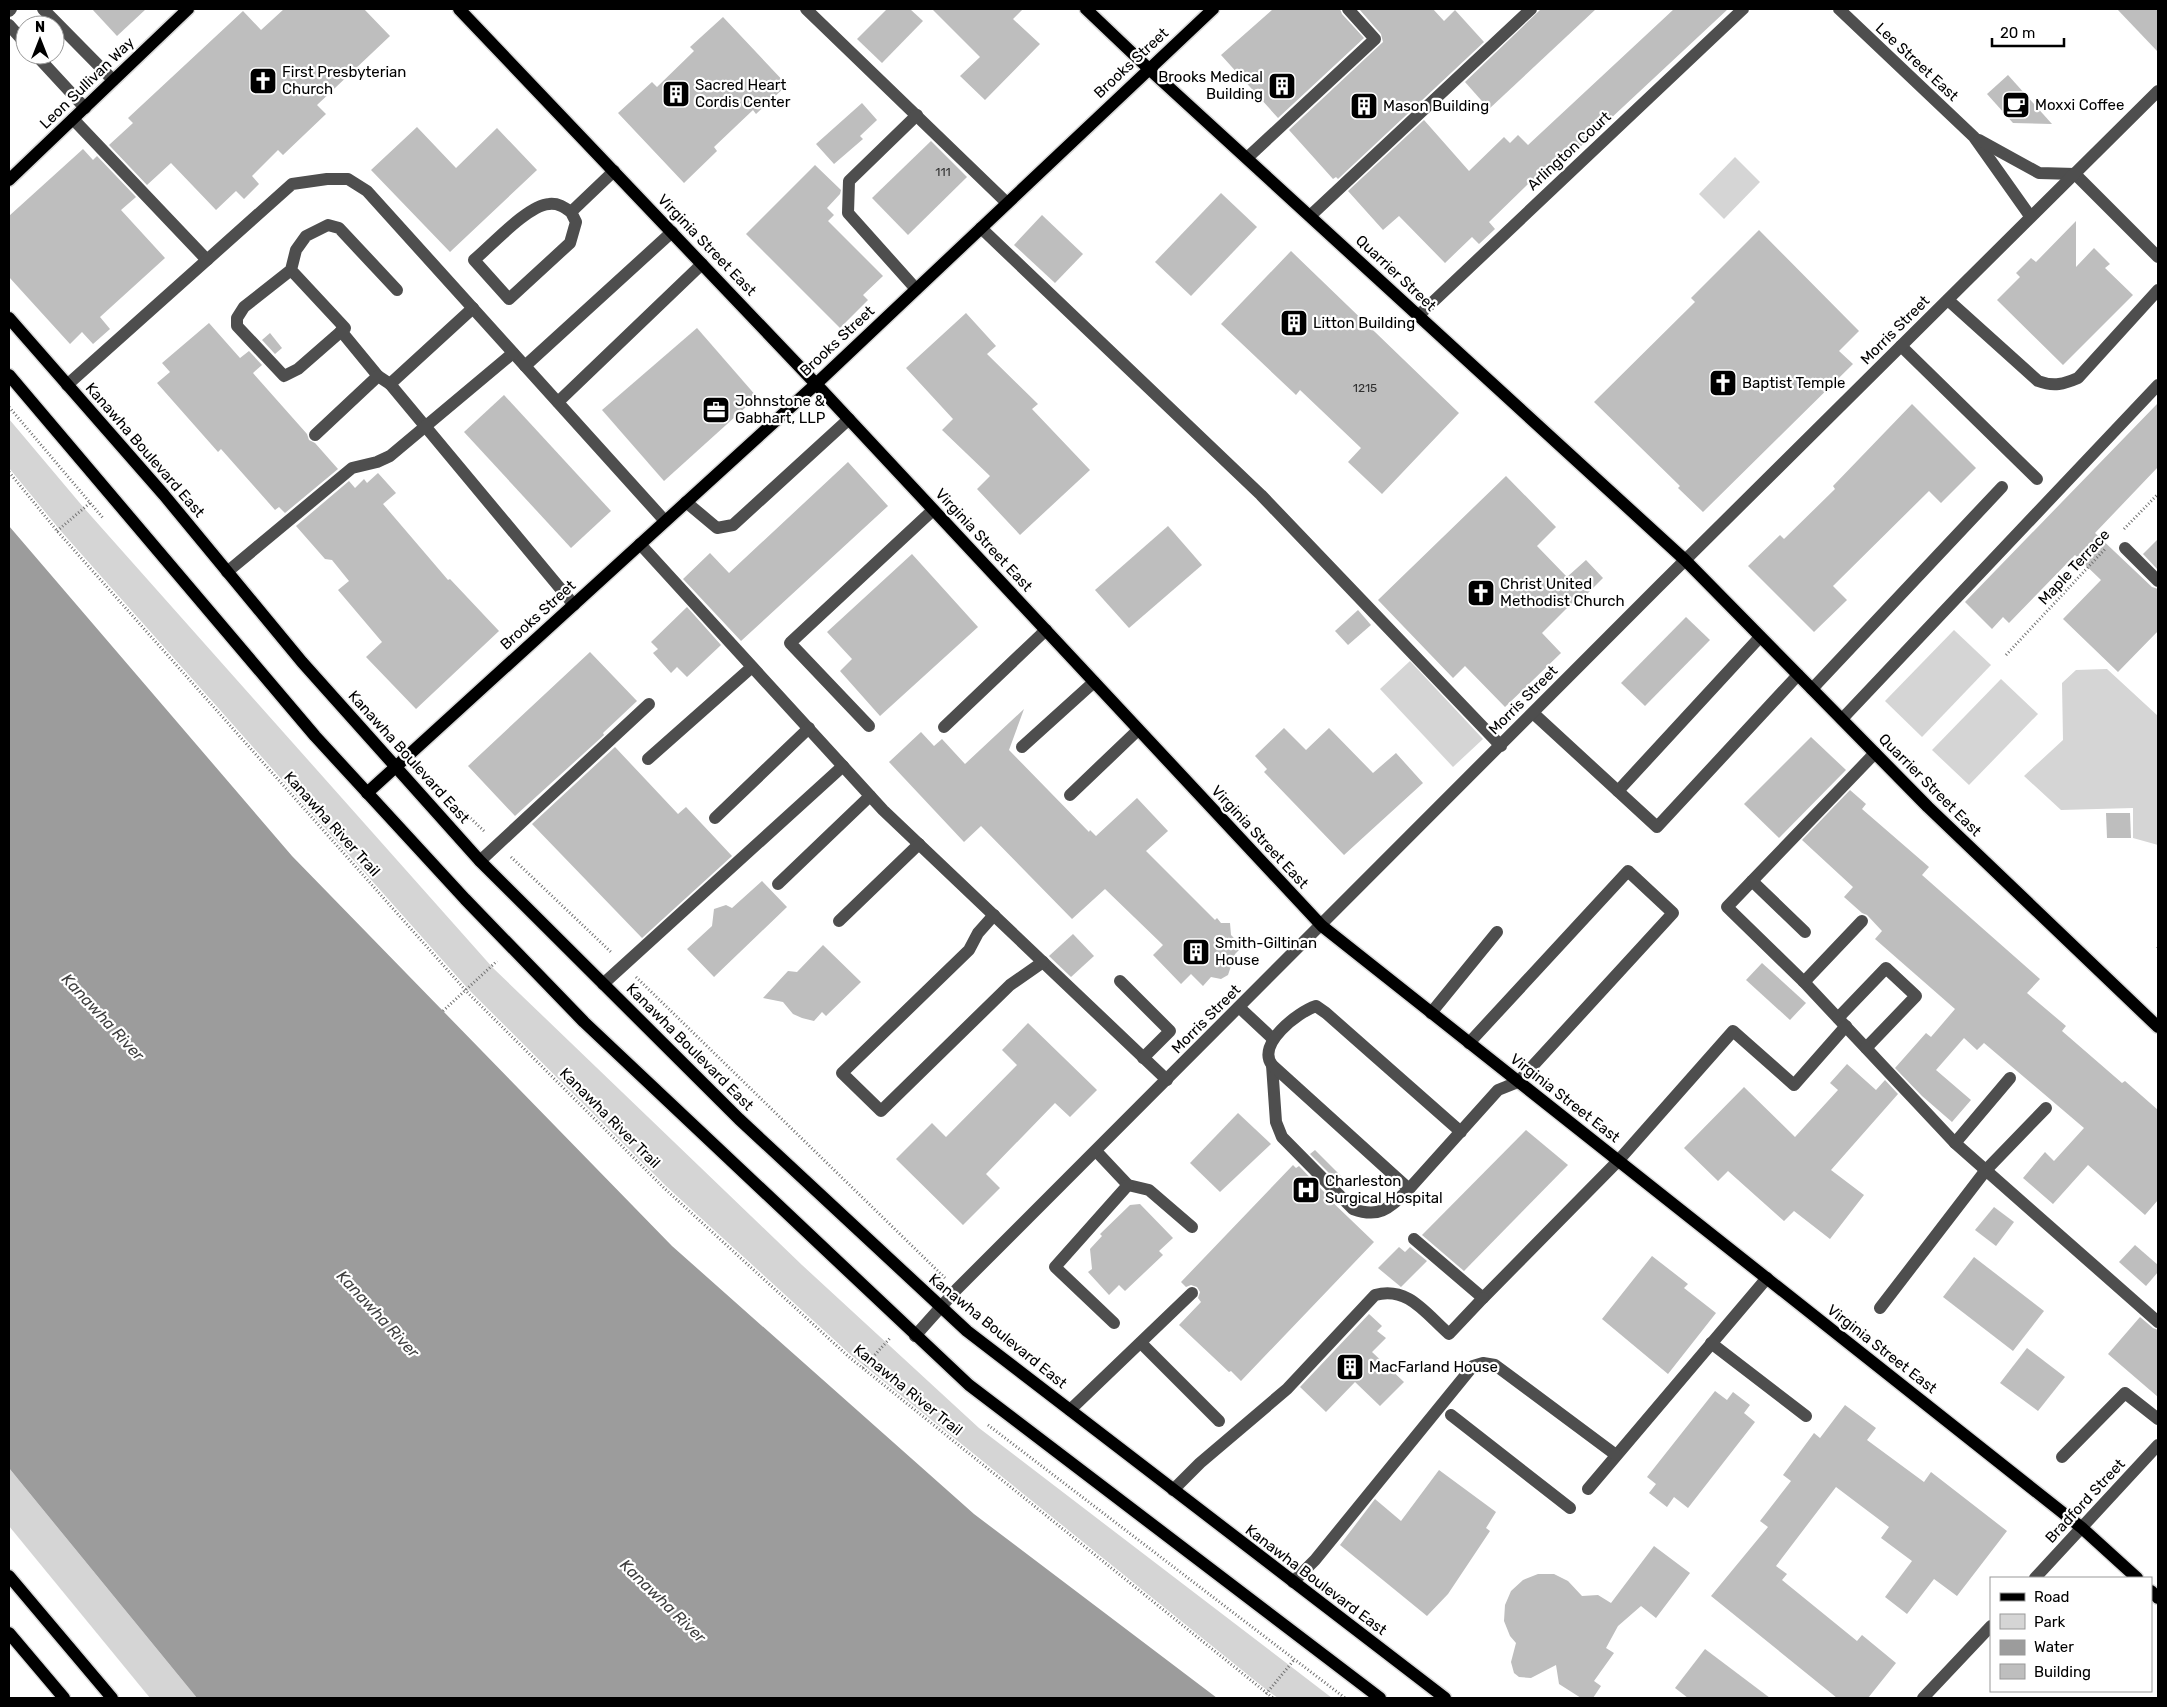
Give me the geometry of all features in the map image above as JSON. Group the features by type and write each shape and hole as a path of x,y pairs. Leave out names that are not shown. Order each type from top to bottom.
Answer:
{"main road":[{"name":"Leon Sullivan Way","path":"9,180 188,9"},
{"name":"Virginia Street East","path":"460,9 849,419 1322,926 2082,1528 2136,1577"},
{"name":"Quarrier Street","path":"1086,9 1149,69 1685,560"},
{"name":"Brooks Street","path":"367,794 816,384 1213,9"},
{"name":"Kanawha Boulevard East","path":"9,318 302,662 480,861 739,1118 940,1307 1173,1490 1445,1698"},
{"path":"9,376 315,736 465,899 584,1022 969,1386 1380,1698"},
{"name":"Quarrier Street East","path":"1685,560 1928,807 2158,1027"},
{"path":"9,1576 112,1698"},
{"path":"9,1633 64,1698"}],"street":[{"path":"44,9 114,80"},
{"path":"806,9 1007,203"},
{"path":"1248,158 1375,39 1348,9"},
{"path":"1310,216 1531,9"},
{"name":"Arlington Court","path":"1418,316 1743,9"},
{"name":"Lee Street East","path":"1839,9 1974,137 2030,216"},
{"path":"45,65 84,108"},
{"name":"Morris Street","path":"915,1336 940,1307 1685,560 2158,91"},
{"path":"916,289 848,213 847,191 849,180 917,115"},
{"path":"73,119 207,260"},
{"name":"Lee Street East","path":"1974,137 2039,173 2075,174"},
{"path":"571,212 614,171"},
{"path":"2075,174 2158,257"},
{"path":"67,385 292,184 326,178 348,179 367,191 665,521"},
{"path":"549,204 561,205 571,212 576,222 570,243 509,299 474,260 535,207 549,204"},
{"path":"291,270 345,328 298,369 284,376 236,326 237,318 244,306 291,270 296,250 306,236 328,224 339,228 398,290"},
{"path":"981,228 1262,495 1501,746"},
{"path":"525,366 672,232"},
{"path":"558,402 702,264"},
{"path":"1948,300 2038,381 2050,385 2064,384 2078,378 2158,290"},
{"path":"390,384 472,308"},
{"path":"341,331 378,376 390,384 574,604"},
{"path":"1901,346 2037,478"},
{"path":"227,572 352,468 377,462 390,456 513,353"},
{"path":"315,434 378,376"},
{"path":"1842,719 2158,385"},
{"path":"686,502 717,528 733,525 849,419"},
{"path":"1812,689 2002,487"},
{"path":"869,726 790,643 933,510"},
{"path":"640,544 870,796 1167,1080"},
{"path":"2124,548 2158,581"},
{"path":"944,727 1046,630"},
{"path":"1618,791 1760,637"},
{"path":"648,759 752,667"},
{"path":"1533,713 1657,827 1798,675"},
{"path":"1022,747 1094,682"},
{"path":"480,861 649,704"},
{"path":"714,818 809,728"},
{"path":"1070,795 1138,730"},
{"path":"1875,753 1727,907 1804,982 1955,1143 2158,1322"},
{"path":"603,984 843,766"},
{"path":"778,884 870,796"},
{"path":"838,921 919,844"},
{"path":"1272,1065 1276,1122 1282,1137 1353,1209 1366,1214 1387,1210 1409,1189 1498,1090 1518,1082 1673,913 1628,871 1470,1043"},
{"path":"1752,881 1805,932"},
{"path":"994,915 978,933 969,950 842,1072 882,1111 1010,985 1043,962"},
{"path":"1804,982 1862,921"},
{"path":"1431,1013 1497,932"},
{"path":"1173,1490 1200,1463 1287,1389 1375,1295 1387,1292 1405,1295 1449,1334 1618,1161 1733,1031 1794,1085 1886,968 1916,996 1866,1048"},
{"path":"1120,981 1170,1031 1143,1058"},
{"path":"1409,1189 1272,1065 1267,1059 1267,1054 1273,1039 1298,1014 1316,1006 1461,1132"},
{"path":"1240,1008 1273,1039"},
{"path":"1955,1143 2010,1078"},
{"path":"1880,1308 1986,1170 2046,1108"},
{"path":"1096,1151 1128,1185 1149,1190 1192,1227"},
{"path":"1114,1323 1055,1267 1128,1185"},
{"path":"1414,1239 1484,1298"},
{"path":"1588,1489 1767,1278"},
{"path":"1070,1410 1192,1293"},
{"path":"1141,1343 1219,1421"},
{"path":"1712,1343 1806,1416"},
{"path":"1293,1582 1315,1560 1473,1366 1482,1363 1495,1365 1616,1455"},
{"path":"2062,1457 2125,1393 2158,1419"},
{"path":"1451,1415 1570,1508"},
{"name":"Bradford Street","path":"2036,1577 2158,1445"},
{"path":"1923,1698 1990,1627"}],"path":[{"name":"Kanawha River Trail","path":"9,472 57,531 466,990 664,1188 863,1368 1272,1698"},
{"name":"Maple Terrace","path":"2123,531 2158,494"},
{"path":"57,531 90,503"},
{"name":"Maple Terrace","path":"2006,655 2108,546"},
{"path":"458,806 947,1280"},
{"path":"443,1011 497,961"},
{"path":"863,1368 891,1337"},
{"path":"1266,1694 1294,1660"}],"green space":[{"path":"1735,157 1760,182 1724,219 1699,194"},
{"path":"9,419 84,508 493,968 802,1265 979,1428 1332,1698 1278,1698 1268,1691 851,1355 666,1186 470,991 60,530 9,468"},
{"path":"1954,630 1991,665 1922,737 1885,701"},
{"path":"1410,661 1483,739 1453,767 1380,689"},
{"path":"2107,669 2158,716 2158,845 2133,838 2133,808 2061,810 2024,776 2063,740 2062,683 2076,670"},
{"path":"2001,679 2038,714 1969,785 1932,750"},
{"path":"9,1468 197,1698 150,1698 9,1526"}],"water":[{"name":"Kanawha River","path":"9,526 292,856 672,1246 974,1514 1217,1698 197,1698 9,1468"}],"building":[{"path":"92,9 146,9 117,36"},
{"path":"284,9 364,9 390,36 317,105 326,114 283,155 278,150 252,176 259,184 244,199 236,191 216,210 171,163 147,185 109,145 133,123 128,118 243,11 261,30"},
{"path":"887,9 910,9 923,21 882,63 857,39"},
{"path":"932,9 1023,9 1013,19 1040,44 985,100 960,76 980,57"},
{"name":"Brooks Medical Building","path":"1273,9 1340,9 1342,14 1364,38 1278,118 1221,55"},
{"name":"Mason Building","path":"1359,9 1433,9 1444,21 1455,10 1484,42 1338,179 1336,177 1333,179 1289,130 1383,42 1381,34"},
{"path":"1541,9 1596,9 1489,109 1465,82"},
{"path":"1674,9 1728,9 1534,190 1528,184 1489,222 1495,229 1479,244 1472,237 1445,263 1399,216 1383,230 1348,191 1424,120 1469,171 1504,137 1510,143 1518,135 1528,145"},
{"path":"2117,9 2158,9 2158,52"},
{"name":"Sacred Heart Cordis Center","path":"723,17 787,85 756,114 753,110 714,147 717,151 684,183 618,113 652,82 657,87 694,51 690,47"},
{"name":"Moxxi Coffee","path":"2008,75 2052,124 2013,123 1987,94"},
{"path":"862,103 877,120 860,136 863,139 834,164 816,144"},
{"path":"417,127 456,168 497,128 537,170 450,252 371,170"},
{"path":"931,141 967,177 908,235 872,198"},
{"path":"83,149 93,160 97,156 136,197 121,210 165,258 100,317 110,329 93,344 82,332 70,344 9,277 9,216"},
{"path":"815,165 841,190 840,194 827,208 834,215 828,221 883,276 863,295 868,300 840,328 746,234"},
{"path":"1221,193 1257,227 1191,296 1155,262"},
{"path":"1042,215 1083,254 1055,283 1014,245"},
{"path":"2076,221 2076,267 2094,248 2110,264 2105,268 2133,295 2063,365 1997,300 2020,277 2016,273 2031,258 2036,262"},
{"name":"Baptist Temple","path":"1759,230 1859,331 1839,351 1853,364 1703,512 1678,488 1680,486 1594,402 1695,302 1691,298"},
{"path":"1291,251 1459,413 1382,494 1348,462 1361,448 1300,390 1296,395 1221,324"},
{"path":"966,313 996,346 987,354 1038,404 1032,409 1090,470 1020,535 977,489 990,476 942,430 953,419 906,368"},
{"path":"209,323 240,358 249,351 262,365 253,373 307,434 309,440 315,443 338,469 285,513 279,507 275,510 221,449 218,452 157,383 170,372 162,363"},
{"path":"697,328 757,397 664,481 602,410"},
{"path":"270,333 282,348 275,354 262,340"},
{"path":"504,395 611,511 571,548 464,432"},
{"path":"2158,403 2158,467 2095,533 2152,587 2158,589 2158,631 2118,672 2063,619 2101,580 2075,555 2009,623 2003,617 1992,629 1965,602"},
{"path":"1912,404 1976,468 1941,503 1929,491 1833,586 1847,600 1814,632 1748,566 1780,535 1784,539 1835,489 1833,486"},
{"path":"848,462 888,506 741,641 683,579 710,553 729,573"},
{"path":"378,473 396,493 383,504 448,580 450,579 499,631 416,709 366,657 382,642 338,590 349,581 332,560 325,559 296,526 349,481 355,488 364,479 367,483"},
{"name":"Christ United Methodist Church","path":"1506,476 1556,527 1537,546 1567,577 1586,560 1603,578 1585,596 1582,593 1542,633 1561,653 1505,707 1465,666 1453,678 1378,600"},
{"path":"1168,526 1202,565 1129,628 1095,590"},
{"path":"2158,539 2158,570 2143,554"},
{"path":"912,554 978,627 880,716 840,671 852,659 827,632"},
{"path":"687,607 721,645 687,677 677,667 671,673 653,653 658,649 651,642"},
{"path":"1358,610 1371,625 1348,645 1335,631"},
{"path":"1686,617 1710,640 1645,706 1621,683"},
{"path":"590,652 637,701 603,733 604,735 515,816 468,766"},
{"path":"1024,709 1009,750 1089,832 1090,830 1096,836 1137,798 1168,831 1146,851 1215,920 1217,918 1221,923 1230,923 1233,941 1240,949 1235,954 1228,975 1221,979 1211,977 1203,986 1191,974 1181,984 1153,955 1163,945 1105,889 1072,919 981,826 964,842 889,762 921,732 934,746 942,739 965,764"},
{"path":"1284,728 1306,750 1329,728 1373,773 1396,753 1423,783 1344,855 1264,772 1267,769 1255,756"},
{"path":"1811,737 1846,770 1779,838 1744,804"},
{"path":"615,747 678,814 686,807 732,856 642,938 532,824"},
{"path":"1850,790 1866,804 1862,809 1929,867 1922,875 2040,979 2027,993 2066,1026 2062,1031 2122,1083 2125,1081 2158,1110 2158,1200 2145,1215 2088,1165 2053,1204 2023,1178 2045,1152 2054,1161 2084,1128 1984,1043 1977,1050 1964,1038 1936,1070 1971,1100 1952,1122 1922,1096 1895,1068 1926,1033 1931,1037 1955,1009 1875,939 1882,931 1867,915 1862,913 1844,897 1853,887 1802,840"},
{"path":"2106,813 2130,813 2131,838 2107,838"},
{"path":"762,881 787,907 714,977 687,949 712,926 714,909 726,905 732,908"},
{"path":"1073,934 1094,956 1071,977 1049,956"},
{"path":"823,945 861,982 826,1016 822,1012 814,1021 802,1018 793,1014 783,1002 763,998 788,971 797,972"},
{"path":"1762,963 1806,1003 1790,1020 1746,980"},
{"path":"1028,1023 1097,1090 1070,1117 1055,1103 986,1174 1000,1188 963,1225 896,1159 932,1123 946,1137 1017,1065 1002,1050"},
{"path":"1847,1064 1876,1090 1885,1080 1898,1094 1831,1170 1864,1195 1830,1239 1794,1211 1784,1221 1728,1171 1718,1181 1684,1148 1744,1087 1795,1137 1838,1090 1830,1083"},
{"path":"1238,1113 1271,1144 1220,1192 1190,1163"},
{"path":"1526,1130 1568,1165 1464,1271 1422,1235"},
{"path":"1315,1150 1343,1178 1338,1182 1310,1154"},
{"path":"1293,1165 1296,1168 1299,1166 1325,1195 1374,1242 1241,1381 1179,1325 1201,1302 1198,1298 1200,1292 1197,1287 1191,1285 1186,1287 1181,1282"},
{"path":"1140,1204 1173,1238 1159,1251 1163,1255 1125,1291 1119,1285 1109,1295 1088,1272 1092,1269 1090,1249 1102,1236 1100,1234 1130,1205"},
{"path":"1994,1207 2014,1222 1996,1246 1975,1230"},
{"path":"2135,1245 2158,1265 2158,1272 2146,1286 2119,1262"},
{"path":"1399,1247 1405,1252 1410,1247 1427,1261 1401,1287 1378,1268"},
{"path":"1652,1256 1688,1284 1684,1288 1716,1313 1668,1374 1602,1319"},
{"path":"1974,1257 2044,1311 2013,1351 1943,1297"},
{"name":"MacFarland House","path":"1369,1314 1382,1326 1377,1331 1386,1338 1372,1352 1404,1382 1380,1406 1355,1382 1326,1412 1300,1387"},
{"path":"2140,1317 2158,1330 2158,1397 2108,1354"},
{"path":"2027,1348 2065,1377 2038,1411 2000,1383"},
{"path":"1715,1391 1727,1400 1733,1392 1750,1405 1744,1413 1755,1422 1688,1508 1674,1497 1667,1507 1649,1493 1656,1484 1647,1477"},
{"path":"1845,1405 1876,1428 1867,1440 1924,1482 1931,1472 2007,1531 1957,1596 1934,1579 1907,1614 1885,1597 1912,1561 1881,1538 1889,1527 1836,1487 1776,1566 1787,1574 1782,1580 1857,1641 1862,1635 1896,1663 1868,1698 1837,1698 1711,1596 1768,1527 1760,1521 1791,1481 1783,1475 1814,1433 1820,1438"},
{"path":"1439,1470 1496,1512 1486,1528 1490,1531 1448,1594 1427,1616 1340,1545 1375,1499 1401,1521"},
{"path":"1654,1546 1690,1573 1656,1618 1641,1606 1618,1626 1606,1648 1614,1653 1594,1681 1601,1686 1593,1698 1581,1698 1559,1684 1556,1665 1531,1678 1519,1677 1514,1673 1511,1662 1516,1643 1510,1636 1504,1621 1505,1605 1511,1591 1523,1580 1538,1574 1554,1574 1568,1581 1582,1596 1598,1595 1611,1603"},
{"path":"1705,1649 1770,1698 1688,1698 1675,1688"}],"place":[{"name":"First Presbyterian Church","path":"263,81"},
{"name":"Brooks Medical Building","path":"1282,86"},
{"name":"Sacred Heart Cordis Center","path":"676,94"},
{"name":"Moxxi Coffee","path":"2016,105"},
{"name":"Mason Building","path":"1364,106"},
{"name":"Litton Building","path":"1294,323"},
{"name":"Baptist Temple","path":"1723,383"},
{"name":"Johnstone & Gabhart, LLP","path":"716,410"},
{"name":"Christ United Methodist Church","path":"1481,593"},
{"name":"Smith-Giltinan House","path":"1196,952"},
{"name":"Charleston Surgical Hospital","path":"1306,1190"},
{"name":"MacFarland House","path":"1350,1367"}]}
